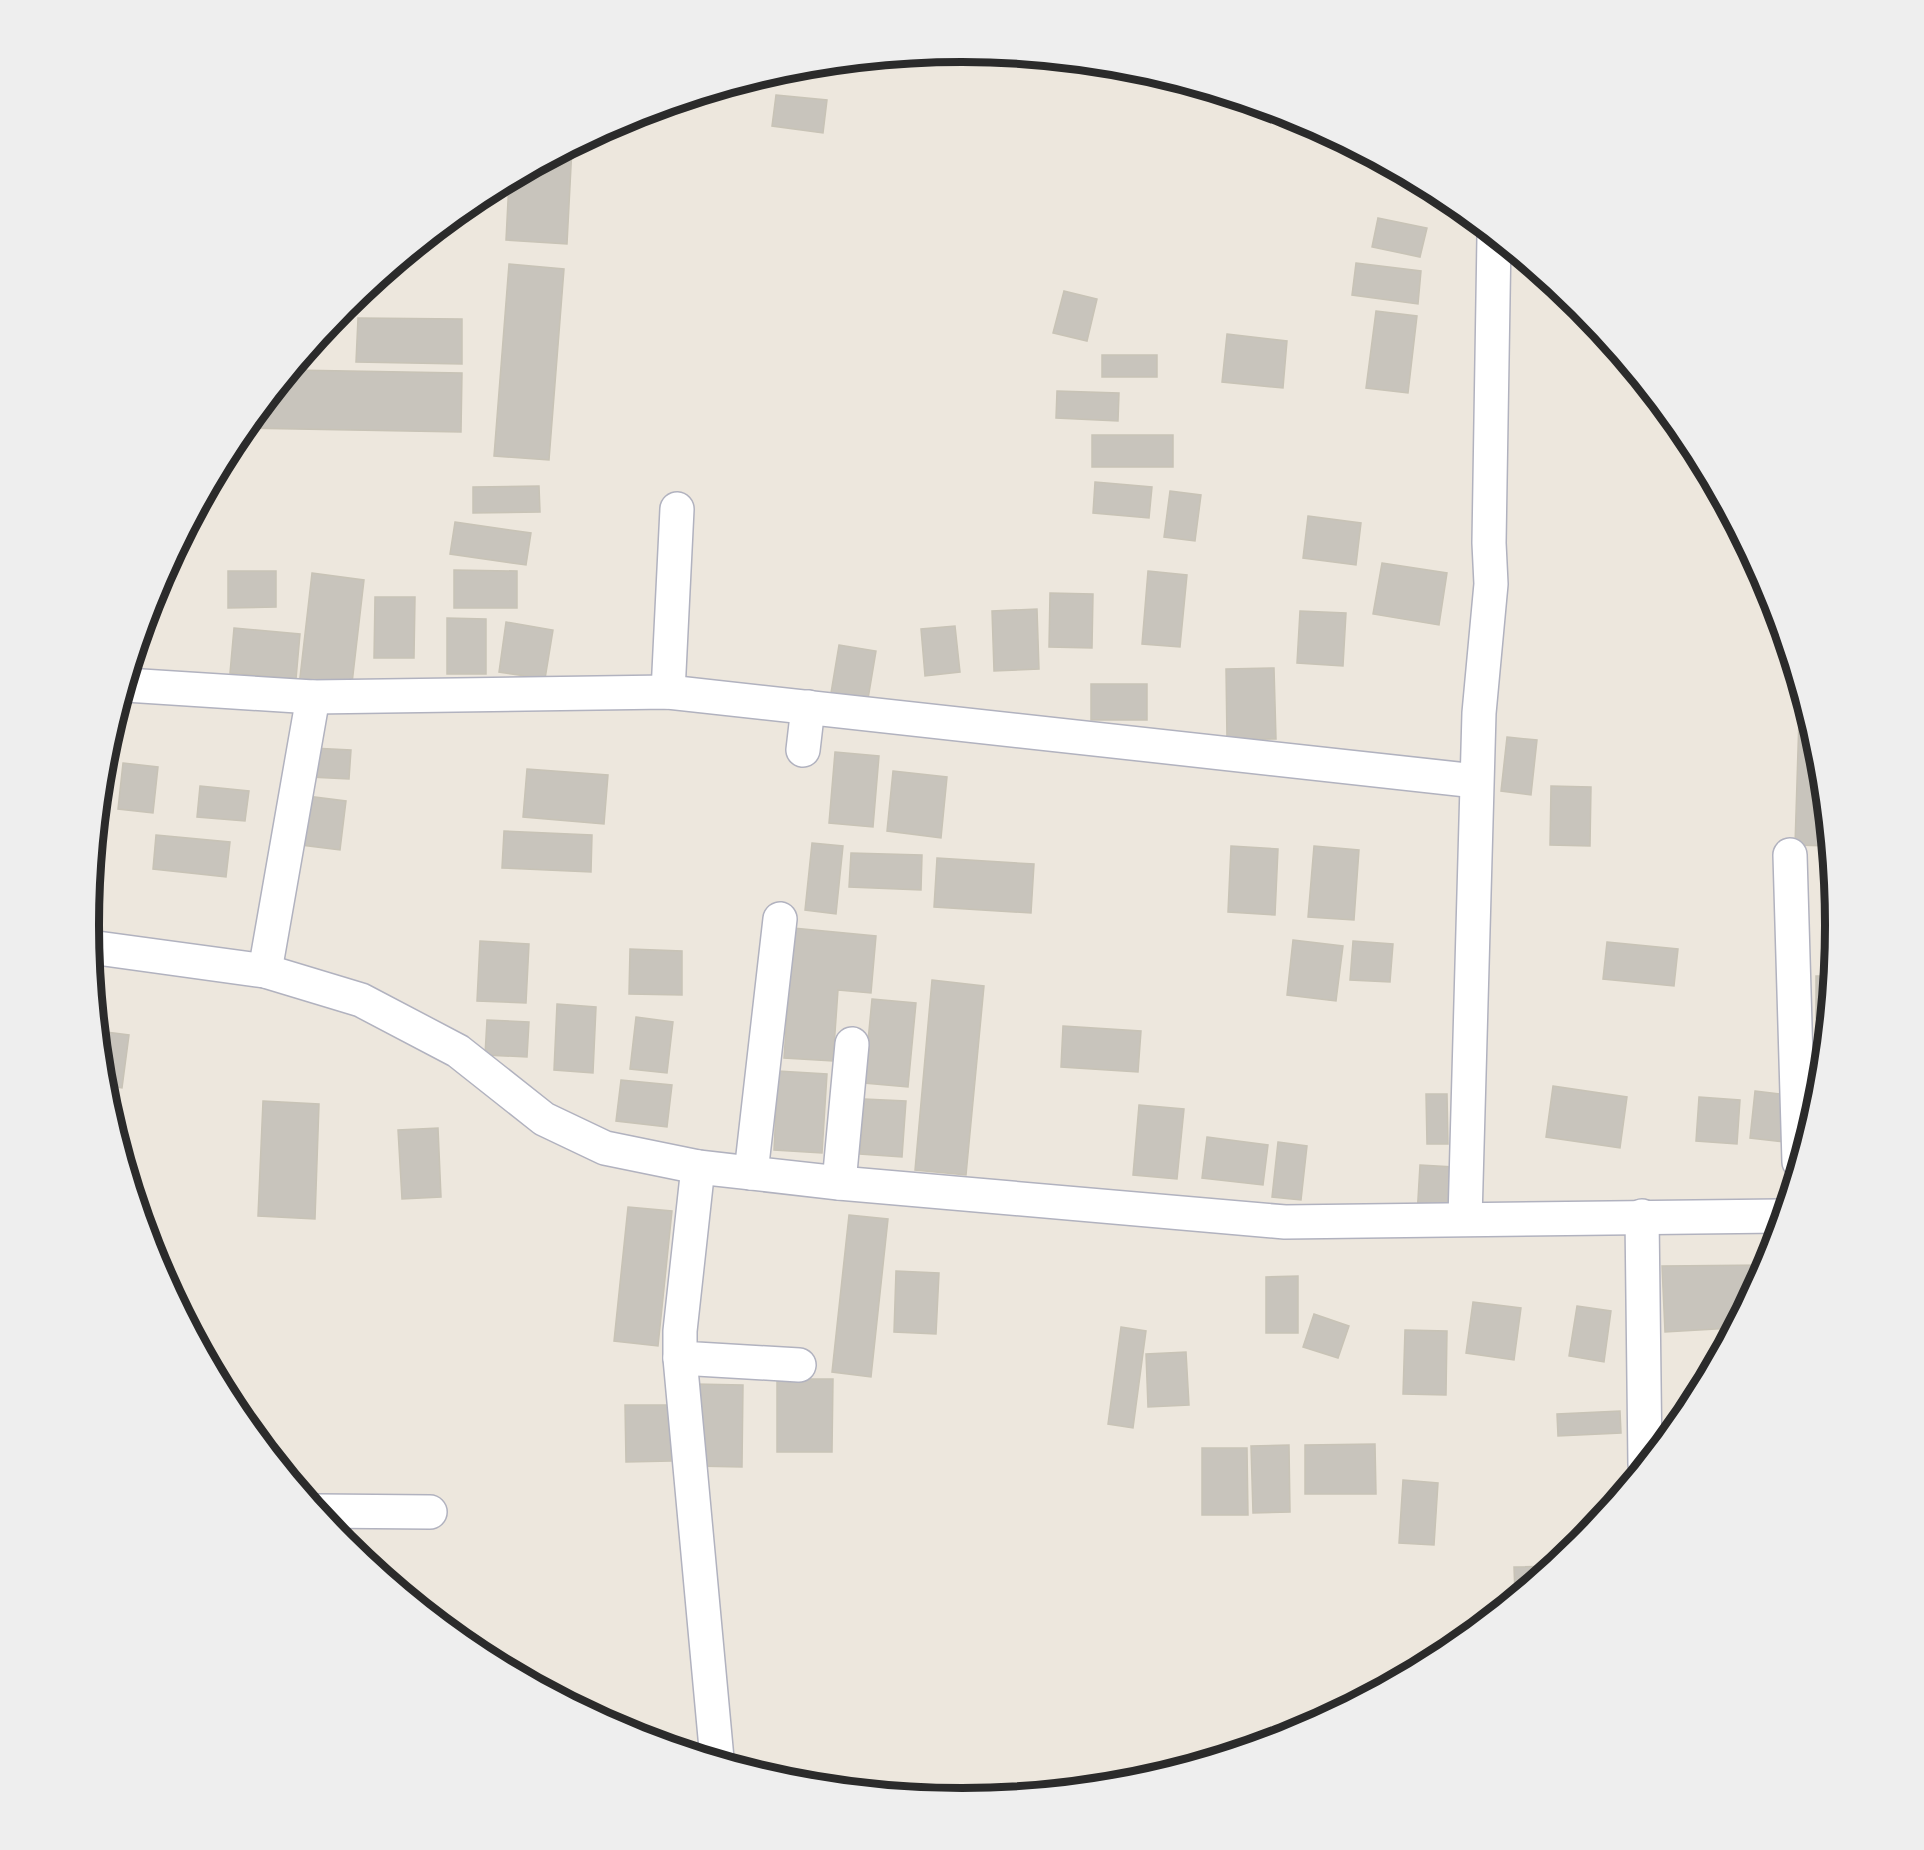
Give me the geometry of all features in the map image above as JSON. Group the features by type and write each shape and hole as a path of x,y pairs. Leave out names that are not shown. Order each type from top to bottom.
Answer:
{"street":[{"path":"1466,1219 1476,780 1479,713 1491,584 1489,543 1494,245"},
{"path":"668,692 677,509"},
{"path":"133,685 312,697 668,692 1476,780"},
{"path":"265,971 312,697"},
{"path":"803,750 808,708"},
{"path":"1790,855 1798,1138"},
{"path":"751,1173 780,919"},
{"path":"99,948 265,971 361,1000 458,1051 544,1119 605,1148 698,1167 839,1183 1285,1222 1775,1216"},
{"path":"839,1183 852,1044"},
{"path":"698,1167 680,1331 680,1358 716,1752"},
{"path":"1642,1216 1645,1454"},
{"path":"680,1358 799,1365"},
{"path":"328,1511 430,1512"}],"building":[{"path":"776,95 827,100 823,133 772,126"},
{"path":"572,155 567,244 506,240 509,190"},
{"path":"1378,218 1427,228 1420,257 1372,247"},
{"path":"1356,263 1421,271 1418,304 1352,295"},
{"path":"509,264 564,269 549,460 494,456"},
{"path":"1064,291 1097,299 1087,341 1053,333"},
{"path":"1376,311 1417,316 1408,393 1366,388"},
{"path":"358,318 462,319 462,364 356,362"},
{"path":"1227,334 1287,341 1283,388 1222,382"},
{"path":"1102,355 1157,355 1157,377 1102,377"},
{"path":"301,370 462,373 461,432 256,428"},
{"path":"1057,391 1119,393 1118,421 1056,418"},
{"path":"1092,435 1173,435 1173,467 1092,467"},
{"path":"1095,482 1152,487 1149,518 1093,513"},
{"path":"539,486 540,512 473,513 473,487"},
{"path":"1170,491 1201,495 1195,541 1164,537"},
{"path":"1308,516 1361,523 1356,565 1303,558"},
{"path":"455,522 531,533 526,565 450,554"},
{"path":"1382,563 1447,573 1439,625 1373,614"},
{"path":"454,570 517,571 517,608 454,608"},
{"path":"228,571 276,571 276,607 228,608"},
{"path":"1148,571 1187,575 1180,647 1142,644"},
{"path":"312,573 364,580 351,692 299,686"},
{"path":"1050,593 1093,594 1092,648 1049,647"},
{"path":"375,597 415,597 414,658 374,658"},
{"path":"1037,609 1039,669 994,671 992,611"},
{"path":"1300,611 1346,613 1343,666 1297,663"},
{"path":"447,618 486,619 486,674 447,674"},
{"path":"506,622 553,630 545,679 499,672"},
{"path":"955,626 960,672 925,676 921,629"},
{"path":"234,628 300,634 296,679 230,673"},
{"path":"839,645 876,651 868,699 831,693"},
{"path":"1274,668 1276,739 1227,740 1226,669"},
{"path":"1091,684 1147,684 1147,720 1091,720"},
{"path":"1799,718 1809,757 1822,846 1795,845"},
{"path":"1507,737 1537,740 1531,795 1501,791"},
{"path":"312,748 351,750 349,779 310,777"},
{"path":"835,752 879,756 873,827 829,823"},
{"path":"123,763 158,767 153,813 118,809"},
{"path":"527,769 608,775 604,824 523,817"},
{"path":"893,771 947,777 941,838 887,831"},
{"path":"200,786 249,791 245,821 197,817"},
{"path":"1551,786 1591,787 1590,846 1550,845"},
{"path":"307,796 346,801 340,850 301,845"},
{"path":"504,831 592,835 591,872 502,868"},
{"path":"156,835 230,842 226,877 153,869"},
{"path":"812,843 843,846 836,914 805,910"},
{"path":"1231,846 1278,849 1275,915 1228,912"},
{"path":"1314,846 1359,850 1354,920 1308,917"},
{"path":"851,853 922,855 921,890 849,887"},
{"path":"937,858 1034,864 1031,913 934,907"},
{"path":"793,928 876,936 871,993 838,990 833,1061 784,1058"},
{"path":"1293,940 1343,946 1336,1001 1287,995"},
{"path":"480,941 529,944 526,1003 477,1001"},
{"path":"1353,941 1393,944 1390,982 1350,980"},
{"path":"1607,942 1678,949 1674,986 1603,979"},
{"path":"630,949 682,951 682,995 629,994"},
{"path":"1816,976 1824,976 1820,1018 1816,1018"},
{"path":"932,980 984,986 966,1175 915,1170"},
{"path":"872,999 916,1003 908,1087 864,1083"},
{"path":"557,1004 596,1007 593,1073 554,1070"},
{"path":"636,1017 673,1022 667,1073 630,1069"},
{"path":"487,1020 529,1022 527,1057 485,1055"},
{"path":"1063,1026 1141,1031 1138,1072 1061,1067"},
{"path":"105,1032 129,1035 122,1088 114,1087"},
{"path":"778,1071 827,1074 822,1153 774,1150"},
{"path":"621,1080 672,1085 667,1127 616,1121"},
{"path":"1553,1086 1627,1097 1620,1148 1546,1137"},
{"path":"1755,1091 1789,1095 1784,1142 1750,1138"},
{"path":"1426,1094 1447,1094 1448,1144 1427,1144"},
{"path":"1699,1097 1740,1100 1737,1144 1696,1141"},
{"path":"864,1099 906,1101 902,1157 860,1154"},
{"path":"263,1101 319,1104 315,1219 258,1216"},
{"path":"1139,1105 1184,1109 1177,1179 1133,1175"},
{"path":"438,1128 441,1197 402,1199 398,1130"},
{"path":"1207,1137 1268,1145 1263,1185 1202,1178"},
{"path":"1278,1142 1307,1146 1301,1200 1272,1197"},
{"path":"1420,1165 1454,1167 1450,1218 1417,1216"},
{"path":"628,1207 672,1211 658,1346 614,1341"},
{"path":"849,1215 888,1219 871,1377 832,1372"},
{"path":"1755,1265 1725,1328 1665,1332 1662,1266"},
{"path":"896,1271 939,1273 936,1334 894,1332"},
{"path":"1298,1276 1298,1333 1266,1333 1266,1277"},
{"path":"1473,1302 1521,1308 1514,1360 1466,1353"},
{"path":"1577,1306 1611,1311 1604,1362 1569,1356"},
{"path":"1314,1314 1349,1326 1338,1358 1303,1347"},
{"path":"1121,1327 1146,1331 1133,1428 1108,1424"},
{"path":"1405,1330 1447,1331 1446,1395 1403,1394"},
{"path":"1186,1352 1189,1405 1148,1407 1146,1354"},
{"path":"777,1379 833,1379 832,1452 777,1452"},
{"path":"695,1384 743,1385 742,1467 694,1466"},
{"path":"625,1405 670,1405 671,1461 626,1462"},
{"path":"1620,1411 1621,1433 1558,1436 1557,1414"},
{"path":"1375,1444 1376,1494 1305,1494 1305,1445"},
{"path":"1289,1445 1290,1512 1253,1513 1251,1446"},
{"path":"1202,1448 1247,1448 1248,1515 1202,1515"},
{"path":"1403,1480 1438,1483 1434,1545 1399,1543"},
{"path":"1539,1566 1515,1588 1514,1567"}]}
